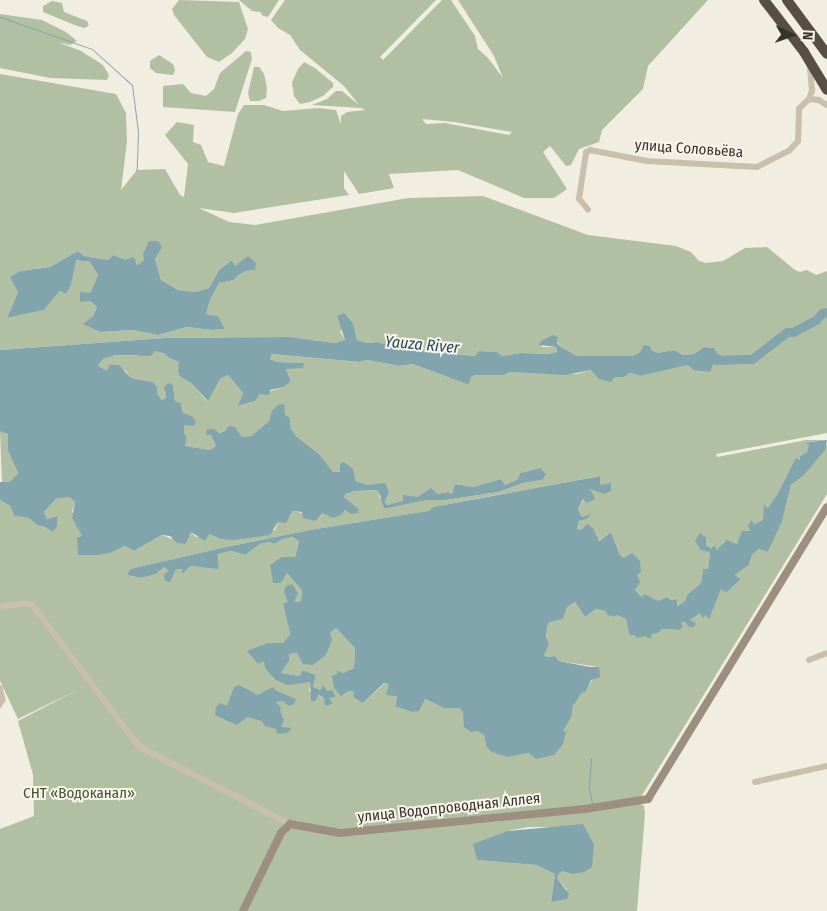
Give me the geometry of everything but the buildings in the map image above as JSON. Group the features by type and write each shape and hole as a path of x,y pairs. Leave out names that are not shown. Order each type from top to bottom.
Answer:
{"highway":[{"path":"764,0 809,60 827,90"},
{"path":"788,0 827,54"}],"street":[{"name":"улица Соловьёва","path":"588,210 579,199 586,153 590,150 647,161 762,166 789,151 796,144 800,130 799,109 809,99 812,85 809,60"},
{"path":"809,99 819,100 827,104"},
{"name":"улица Водопроводная Аллея","path":"0,607 24,603 32,605 135,742 142,748 290,824 340,833 586,809 648,799 827,507"},
{"path":"809,660 827,653"},
{"path":"0,705 3,700 1,690"},
{"path":"755,782 827,766"},
{"path":"243,911 281,833 290,824"}],"green space":[{"path":"179,0 239,2 248,29 245,39 232,53 219,62 207,57 174,15 172,9"},
{"path":"239,0 279,0 268,17 263,16 260,12 252,11"},
{"name":"СНТ «Водоканал»","path":"285,0 436,0 380,57 383,60 442,0 451,0 475,36 478,49 488,58 503,78 494,56 458,0 708,0 648,66 643,89 602,130 599,142 579,149 571,165 566,166 550,146 543,152 567,189 554,198 524,198 458,170 389,174 394,188 359,194 344,171 344,188 349,195 234,213 199,208 229,222 255,225 408,198 483,196 588,235 676,246 691,252 699,261 706,263 723,261 745,248 767,247 800,272 807,270 816,275 827,271 827,433 716,454 717,457 806,440 827,440 804,443 810,445 807,452 800,456 801,460 796,459 768,508 765,505 763,520 754,524 752,520 750,531 745,532 737,544 724,541 718,551 713,545 711,548 706,545 706,537 700,533 706,550 710,552 708,570 703,569 701,583 687,595 685,601 676,606 677,599 671,600 667,597 658,601 641,598 635,590 624,558 620,555 611,532 598,541 596,534 577,530 579,521 587,519 590,515 582,517 578,509 590,488 604,492 606,485 600,485 599,476 433,507 428,511 310,530 226,547 130,569 127,575 141,578 156,574 164,567 172,576 176,569 182,569 181,575 191,566 219,568 218,554 231,551 245,555 260,544 270,542 274,544 283,539 293,537 299,542 295,557 282,557 287,572 303,590 301,601 283,604 290,634 283,643 268,643 264,661 273,679 311,682 309,691 324,698 336,697 332,691 328,691 323,685 320,690 313,687 316,675 302,670 300,676 281,673 289,661 289,654 297,653 317,660 326,655 330,633 336,628 355,648 354,668 343,673 337,670 337,674 348,691 354,692 363,703 385,683 389,684 397,696 395,705 425,699 444,708 459,708 484,735 486,746 507,756 529,753 562,732 572,716 573,706 582,693 586,692 598,667 559,661 555,656 548,657 544,655 548,623 563,619 567,607 575,602 585,617 596,609 605,611 614,617 617,615 626,619 629,635 652,634 662,629 680,630 681,623 686,622 689,627 690,620 701,614 706,615 709,620 721,588 726,593 741,579 735,575 749,565 752,555 759,549 768,552 782,522 791,485 804,475 827,444 827,494 641,797 585,806 443,819 443,826 482,823 589,812 640,803 644,806 645,814 637,911 0,911 0,829 34,816 33,775 18,721 77,690 18,719 0,681 0,500 10,506 14,516 29,518 37,525 45,527 57,516 47,519 44,512 56,499 69,497 75,502 72,512 110,553 125,546 134,551 162,535 186,544 191,532 196,537 209,534 220,539 275,530 278,522 290,517 293,511 320,517 323,513 359,509 344,497 346,494 354,491 379,490 379,497 389,508 427,500 446,500 498,492 523,483 542,480 540,468 520,473 518,479 505,485 501,479 473,487 455,484 452,495 448,492 387,505 385,502 389,492 356,481 353,469 333,473 319,454 296,436 291,428 290,418 269,421 251,436 242,437 238,433 225,431 211,435 216,446 210,450 185,446 187,438 184,432 184,425 189,417 183,413 181,403 175,401 173,385 164,392 167,398 162,400 157,394 157,387 153,382 131,378 125,370 107,372 98,366 103,359 116,355 136,356 156,351 165,354 169,358 180,362 179,376 191,383 207,401 220,379 228,375 243,393 239,406 255,401 260,394 284,387 291,381 286,369 303,363 278,362 270,359 272,354 360,362 367,360 399,366 413,364 469,385 471,377 476,375 504,375 510,372 577,374 591,370 615,377 624,377 630,373 641,376 688,365 721,363 714,348 704,347 694,354 683,355 674,350 657,353 640,352 632,356 577,356 561,347 553,336 541,341 542,347 556,347 557,352 548,354 521,353 502,356 497,352 479,351 476,356 399,348 377,342 368,343 357,340 353,323 340,331 345,340 335,343 290,337 165,338 0,350 0,74 116,94 126,113 127,142 121,190 137,170 165,169 180,195 184,197 188,164 165,135 177,122 194,125 193,142 201,145 208,162 224,166 238,114 244,105 264,105 283,111 318,108 336,110 341,124 341,116 347,112 365,110 361,108 312,105 327,99 336,91 342,91 359,105 344,86 300,50 290,35 278,28 271,20","holes":["422,119 454,122 512,132 509,135 445,123 426,124","78,251 84,256 108,260 113,255 137,267 144,260 155,259 161,280 178,290 195,292 209,288 219,270 232,260 235,266 242,262 255,270 246,271 234,280 219,283 210,300 206,314 218,316 225,329 212,330 187,327 158,335 133,330 100,332 84,324 93,316 97,307 90,301 80,301 90,293 98,275 90,262 75,260 71,285 66,293 60,291 44,310 7,318 18,292 11,277 20,271 50,267","529,827 567,827 563,871 558,873 557,878 567,890 551,902 555,874 536,865 477,860 474,844 507,831"]},
{"path":"52,1 62,3 64,12 87,21 89,25 85,28 77,26 43,12 43,6"},
{"path":"0,14 42,20 66,32 77,41 70,45 58,42 81,51 103,65 109,75 107,80 50,78 0,68"},
{"path":"246,51 251,52 252,59 235,112 163,107 163,86 183,84 191,93 206,96 214,89 220,73"},
{"path":"159,55 173,64 175,70 173,75 156,73 150,68 150,61"},
{"path":"304,62 315,68 333,83 333,87 323,96 300,104 294,96 292,82 298,69"},
{"path":"254,67 259,67 264,74 267,88 266,98 259,101 250,101 248,93"},
{"path":"2,430 8,434 8,451 18,473 11,482 2,484 0,431"}],"water":[{"path":"149,241 158,241 162,247 155,259 161,280 178,290 195,292 209,288 219,270 232,260 235,266 248,256 256,263 255,270 246,271 234,280 219,283 210,300 206,314 218,316 225,329 212,330 187,327 158,335 133,330 100,332 83,324 93,316 97,307 90,301 80,302 80,292 90,293 98,275 90,262 76,260 71,285 66,294 60,291 44,310 7,318 18,292 10,277 20,271 50,267 78,251 84,256 108,260 113,255 125,260 134,257 137,266 144,260 143,254"},
{"path":"344,313 353,323 357,340 368,343 377,342 399,348 475,356 479,351 497,352 502,356 521,353 548,354 557,352 556,347 539,345 541,341 553,335 558,337 557,343 561,347 577,356 632,356 640,352 644,345 650,346 652,351 657,353 674,350 683,355 694,354 704,347 714,348 717,353 726,359 713,364 710,372 694,370 688,365 641,376 630,373 624,377 615,377 611,382 599,379 591,370 566,375 510,372 504,375 476,375 471,377 469,385 413,364 399,366 367,360 360,362 272,354 270,359 278,362 304,363 303,368 286,369 291,381 284,387 270,390 269,395 260,394 255,401 238,406 243,393 228,375 220,379 208,401 191,383 179,376 179,362 165,354 156,351 150,356 116,355 103,359 98,366 107,371 109,365 119,365 131,378 153,382 157,387 157,394 162,400 166,398 164,387 169,383 173,385 175,401 181,403 183,413 193,417 196,422 194,426 184,425 184,432 187,438 185,446 210,450 216,446 211,435 206,435 207,429 214,429 219,433 225,431 229,426 235,427 242,437 251,436 269,421 272,411 278,405 284,404 285,415 290,418 291,428 296,436 319,454 333,472 340,472 340,464 344,462 353,469 356,481 368,485 385,483 389,492 385,502 387,505 403,501 403,495 418,497 431,488 437,494 448,492 452,494 455,484 473,487 501,479 505,485 518,479 520,473 540,468 546,474 542,480 523,483 498,492 446,500 427,500 389,508 384,508 378,490 354,491 346,494 344,497 359,509 358,513 351,514 345,510 341,515 333,518 323,513 315,521 303,518 302,512 293,511 286,523 278,522 270,535 233,540 220,539 209,534 205,541 191,532 186,544 177,543 170,536 162,535 134,551 125,546 110,553 97,555 78,555 77,538 82,536 72,518 75,502 69,497 56,499 44,512 47,519 57,516 57,526 53,532 37,525 29,518 14,516 10,506 0,500 0,482 10,482 18,473 8,451 8,434 0,431 0,350 165,338 290,337 335,343 345,340 337,316"},
{"path":"827,440 825,450 804,475 791,485 782,522 768,552 759,549 752,555 749,565 735,575 741,579 726,593 721,589 709,620 706,615 703,618 700,614 690,620 696,623 694,627 689,627 685,622 681,623 683,626 680,630 662,629 658,633 652,634 650,639 645,636 637,638 635,635 629,635 626,619 617,615 614,617 608,615 605,611 596,609 585,617 575,602 567,607 563,619 548,623 546,637 549,644 544,655 548,657 555,656 559,661 599,667 600,677 591,680 586,692 582,693 573,706 572,716 563,731 566,732 563,744 554,755 536,759 529,753 507,757 492,752 486,746 484,735 478,731 471,732 464,727 463,712 459,708 444,708 425,699 419,711 412,712 395,706 397,696 386,695 389,684 384,683 363,703 353,697 354,692 348,691 341,696 334,688 332,676 337,674 337,670 343,673 354,668 355,648 336,628 330,633 332,640 326,655 313,665 303,664 297,653 289,654 289,661 281,673 300,676 302,670 316,675 313,687 320,690 323,685 328,691 332,690 336,697 330,698 332,704 325,706 324,698 319,695 315,701 311,701 310,682 288,685 274,679 265,668 264,661 258,664 247,651 268,643 283,643 290,634 283,604 288,602 284,592 286,586 292,584 298,593 294,602 301,601 302,590 287,573 281,583 273,583 270,565 282,557 295,557 299,542 293,537 283,539 274,544 270,542 260,544 245,555 231,551 218,554 219,569 191,566 181,575 182,569 176,569 170,582 165,581 164,575 168,571 164,567 156,574 141,578 127,575 130,569 226,547 310,530 428,511 433,507 600,476 600,485 611,483 611,491 605,494 590,489 595,499 587,503 583,499 578,509 582,517 591,514 587,519 579,521 577,529 581,530 587,524 593,528 599,541 611,532 620,555 624,558 632,553 640,561 641,572 637,575 640,582 635,590 641,597 645,594 658,601 667,597 671,600 677,599 677,606 685,601 687,595 701,583 703,569 708,569 710,552 701,550 695,541 700,533 706,537 706,545 711,548 714,545 717,550 726,540 737,544 742,531 750,531 748,525 752,520 754,524 763,520 764,504 768,508 796,458 800,460 800,456 807,452 809,445 804,443"},
{"path":"239,685 258,695 273,687 275,690 296,699 294,704 289,706 283,701 276,702 281,708 280,711 284,720 281,727 292,728 287,733 277,734 276,729 265,726 262,721 247,717 237,725 215,715 216,707 220,703 227,706 234,687"},
{"path":"583,824 594,845 592,867 584,872 573,874 563,871 559,873 557,878 569,894 567,899 551,902 555,874 536,865 477,860 473,844 507,831"}],"waterway":[{"path":"0,17 92,49 132,85 138,132 137,170"},
{"name":"Yauza River","path":"716,360 752,359 787,332 793,332 816,320 822,313 827,312"},
{"path":"591,758 589,787 592,804"}]}
